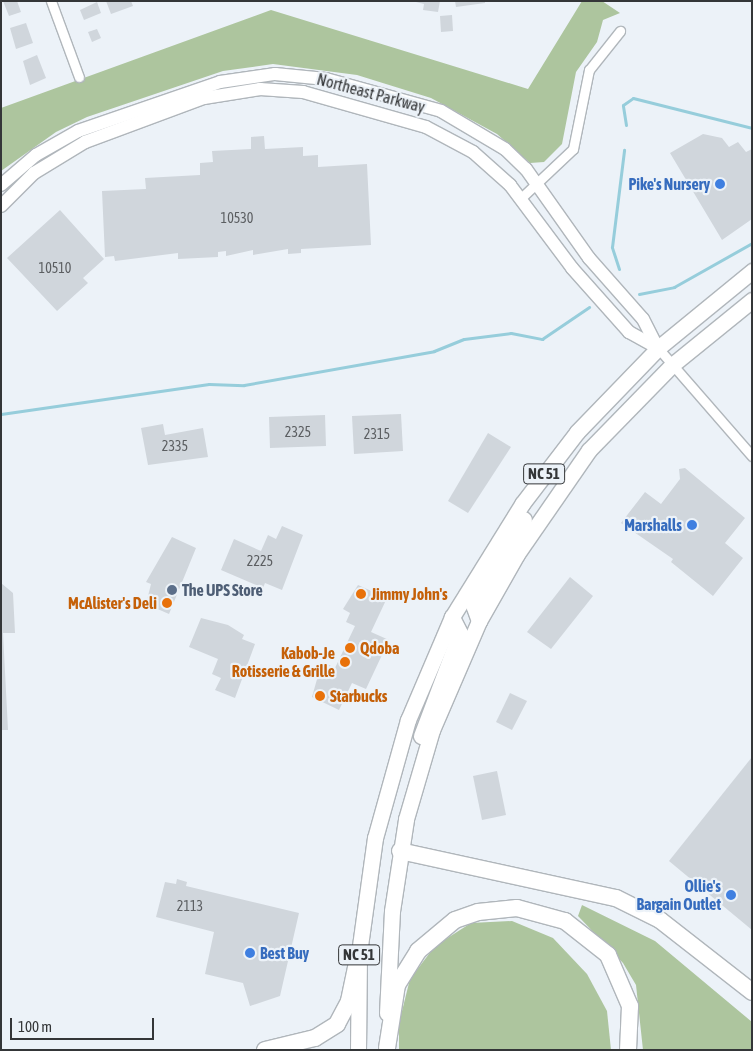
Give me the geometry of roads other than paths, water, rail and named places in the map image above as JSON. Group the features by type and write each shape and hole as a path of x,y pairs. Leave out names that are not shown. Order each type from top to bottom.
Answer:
{"highway":[{"path":"400,851 616,898 660,920 752,992"},
{"path":"387,1049 397,985 418,950 455,920 478,912 517,908 564,921 608,955 630,1006 628,1050"},
{"path":"265,1050 315,1038 337,1024 350,1001 359,954"}],"main road":[{"name":"NC 51","path":"358,1050 359,954 375,838 391,774 428,669 452,616 542,477 600,405 658,348 752,271"},
{"name":"NC 51","path":"387,1049 388,954 400,851 418,772 479,622 517,554 590,450 672,364 752,300"},
{"path":"479,622 474,607 532,506 542,477"},
{"path":"418,772 419,741 431,700 460,633 452,616"}],"street":[{"path":"51,1 79,77"},
{"path":"521,198 573,149 589,70 620,31"},
{"name":"Northeast Parkway","path":"1,184 36,155 78,131 220,82 300,74 448,114 484,133 538,184 589,258 643,319 658,348 752,456"},
{"name":"Northeast Parkway","path":"1,206 34,173 85,142 204,98 260,89 303,92 426,127 484,160 521,198 593,292 630,332 658,348"}],"waterway":[{"path":"626,125 623,105 633,98 752,128"},
{"path":"619,269 612,247 624,150"},
{"path":"639,294 674,287 752,243"},
{"path":"1,414 209,384 244,385 434,351 464,339 511,333 542,339 589,307"}],"place":[{"name":"Pike's Nursery","path":"720,184"},
{"name":"Marshalls","path":"692,525"},
{"name":"The UPS Store","path":"172,590"},
{"name":"Jimmy John's","path":"361,594"},
{"name":"McAlister's Deli","path":"167,603"},
{"name":"Qdoba","path":"350,648"},
{"name":"Kabob-Je Rotisserie & Grille","path":"345,662"},
{"name":"Starbucks","path":"320,696"},
{"name":"Ollie's Bargain Outlet","path":"731,895"},
{"name":"Best Buy","path":"250,953"}]}
